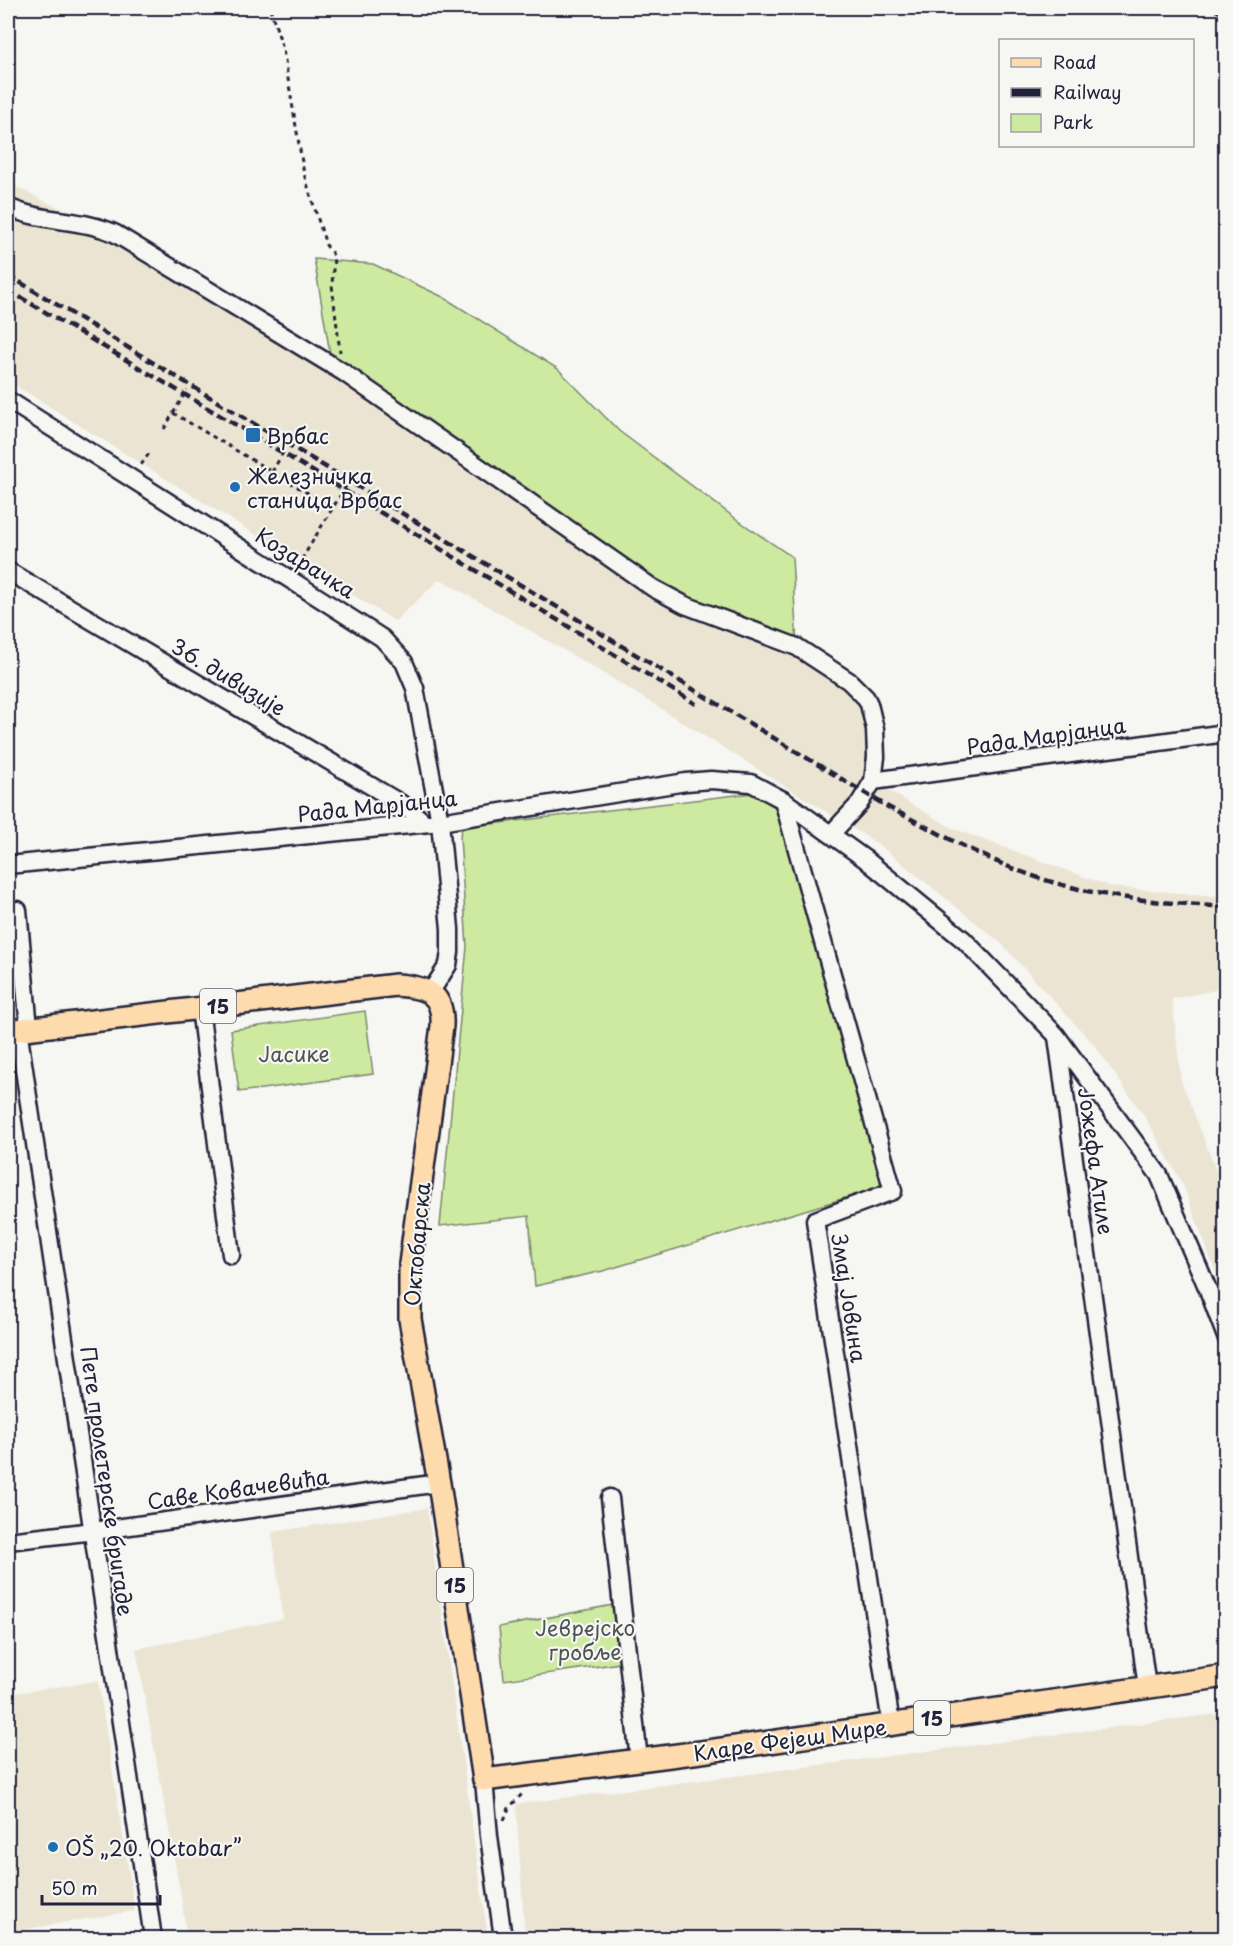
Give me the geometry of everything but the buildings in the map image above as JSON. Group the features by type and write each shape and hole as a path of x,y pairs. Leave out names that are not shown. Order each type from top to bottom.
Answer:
{"main road":[{"name":"15","path":"18,1029 396,985 420,987 430,993"},
{"name":"Октобарска","path":"430,993 437,999 443,1012 442,1026 410,1264 408,1299 439,1483 484,1780"},
{"name":"Кларе Фејеш Мире","path":"484,1780 1226,1676"}],"street":[{"path":"8,207 30,215 104,228 116,234 343,372 653,588 685,605 797,646 849,681 866,698 873,715 876,740 873,781 859,804 831,834"},
{"name":"Козарачка","path":"8,400 382,638 404,662 415,688 433,823"},
{"name":"36. дивизије","path":"8,571 433,823"},
{"name":"Рада Марјанца","path":"873,781 1226,733"},
{"name":"Рада Марјанца","path":"8,864 433,823 686,782 711,780 751,783 783,800"},
{"path":"783,800 831,834 964,940 1056,1035 1160,1175 1226,1337"},
{"name":"Змај Јовина","path":"783,800 893,1191 815,1220 891,1724"},
{"path":"430,993 448,965 450,952 450,929 433,823"},
{"name":"Пете пролетерске бригаде","path":"18,910 18,1029 153,1938"},
{"path":"200,1008 231,1255"},
{"name":"Јожефа Атиле","path":"1056,1035 1147,1687"},
{"name":"Саве Ковачевића","path":"8,1541 439,1483"},
{"path":"610,1498 633,1726 639,1760"},
{"path":"484,1780 503,1938"}],"path":[{"path":"270,8 283,49 304,174 326,245 334,256 332,285 343,372"},
{"path":"164,429 187,390"},
{"path":"173,413 333,508"},
{"path":"272,472 285,449"},
{"path":"290,579 346,486"}],"shaded area":[{"path":"8,182 116,234 797,647 866,698 873,781 952,828 1112,887 1225,897 1225,988 1172,999 1181,1080 1225,1193 1225,1296 1183,1185 1145,1117 1095,1046 1001,943 878,844 605,674 440,579 395,621 8,381"},
{"path":"427,1508 488,1938 187,1938 136,1649 283,1619 272,1532"},
{"path":"98,1681 135,1911 8,1932 8,1694"},
{"path":"1225,1713 1225,1938 525,1938 516,1804"}],"green space":[{"path":"314,259 373,264 443,297 558,369 619,431 739,521 792,557 797,647 685,605 332,365"},
{"path":"753,793 780,810 883,1177 878,1188 603,1271 535,1286 529,1216 440,1226 467,947 461,830 466,827"},
{"name":"Јасике","path":"365,1011 373,1074 239,1092 231,1030"},
{"name":"Јеврејско гробље","path":"613,1605 620,1663 504,1680 499,1627"}],"railway":[{"path":"1212,8 1226,15"},
{"path":"8,275 888,807 975,852 1020,871 1067,886 1126,898 1226,907"},
{"path":"8,290 253,435 696,704"}],"place":[{"name":"Врбас","path":"253,435"},
{"name":"Железничка станица Врбас","path":"235,487"},
{"name":"OŠ „20. Oktobar”","path":"53,1847"}]}
